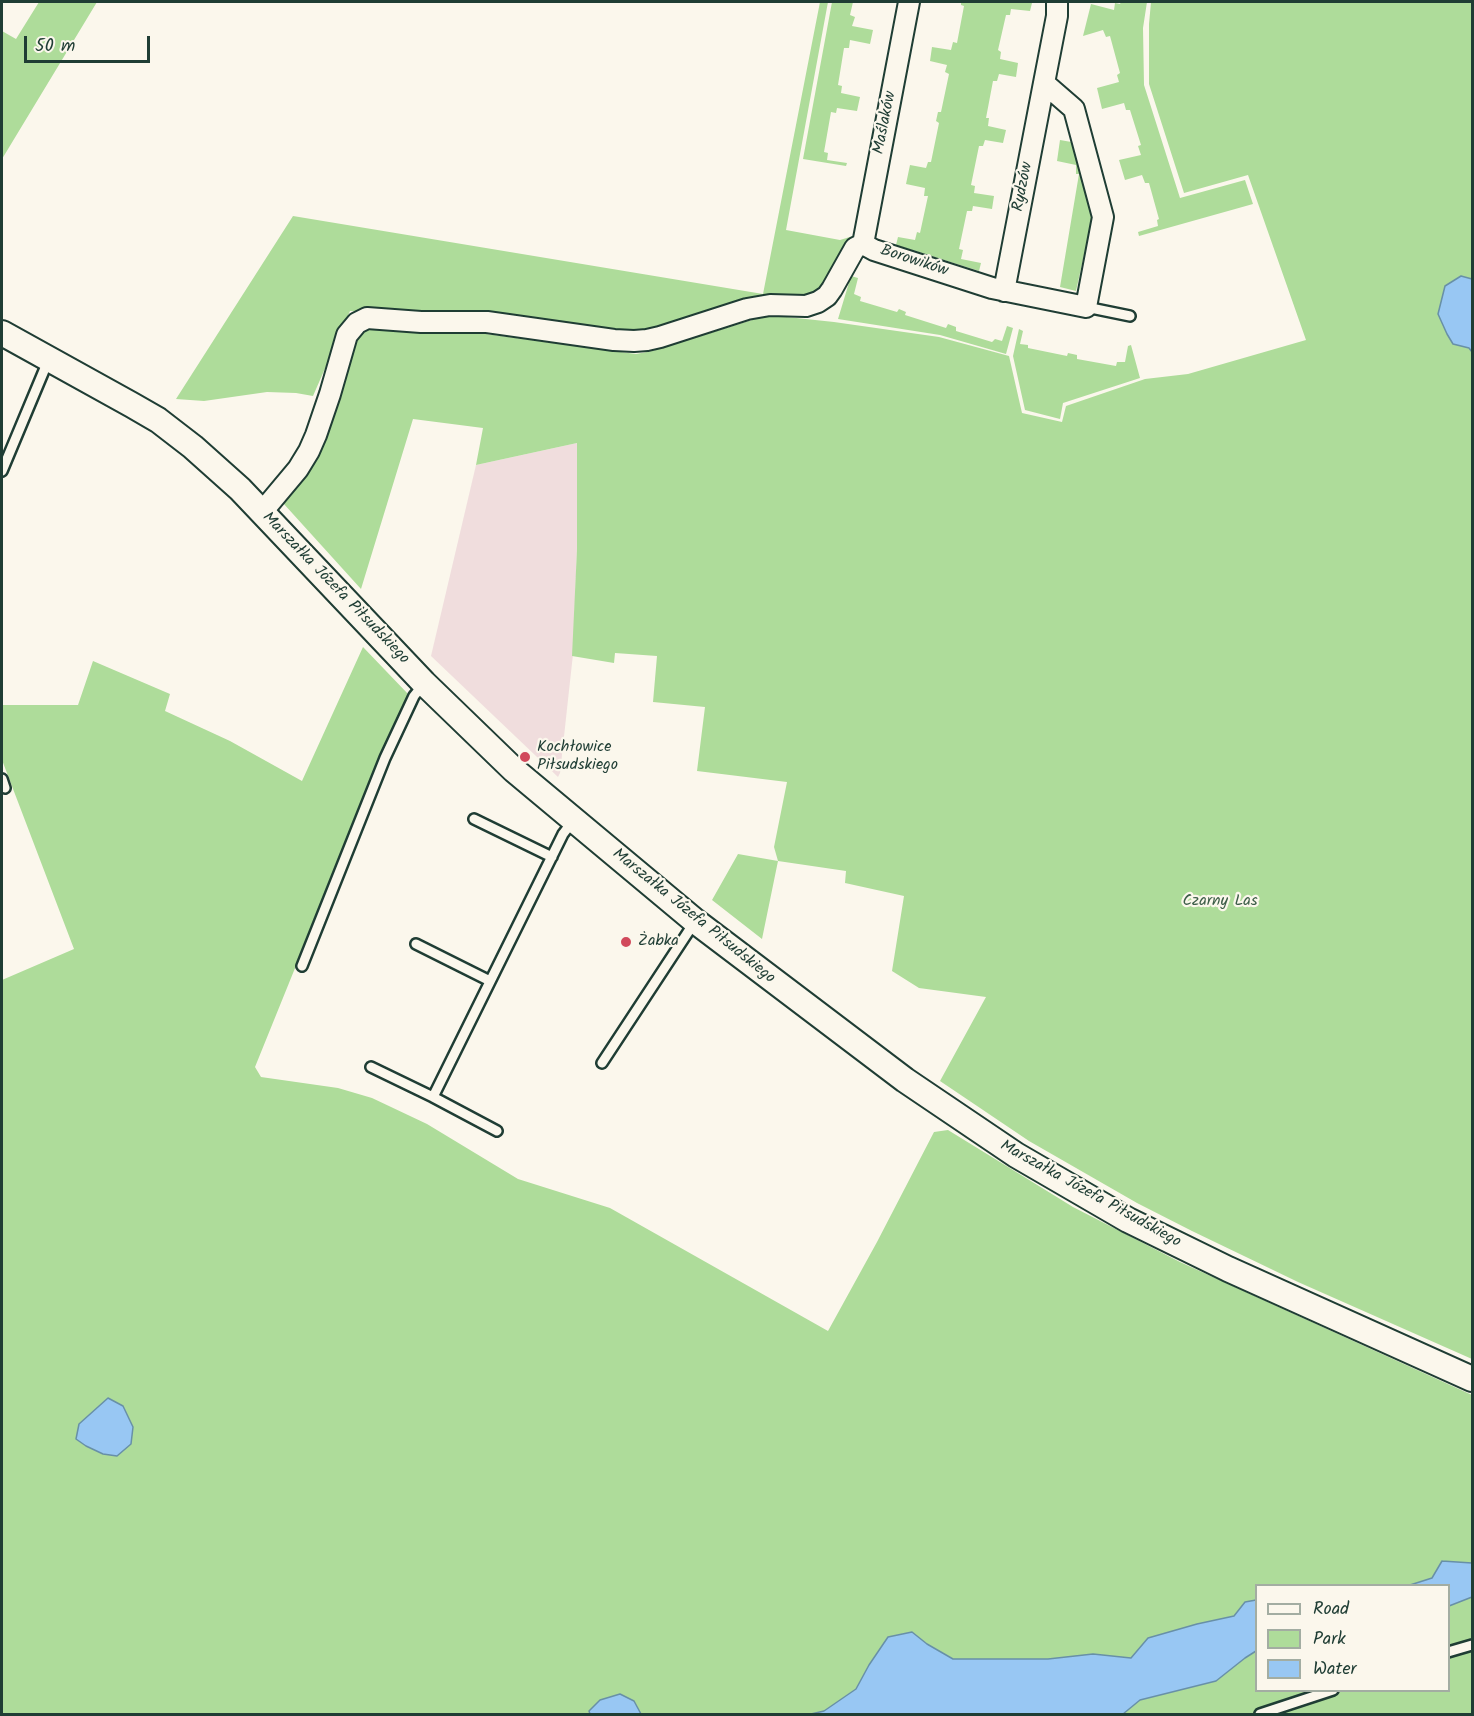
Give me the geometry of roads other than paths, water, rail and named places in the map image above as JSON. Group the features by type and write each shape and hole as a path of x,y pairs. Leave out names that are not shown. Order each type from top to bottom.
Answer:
{"street":[{"name":"Maślaków","path":"863,244 909,2"},
{"path":"1057,2 1057,16 1044,83 1074,109 1102,211 1102,223 1086,307"},
{"name":"Rydzów","path":"1004,291 1044,83"},
{"name":"Borowików","path":"262,512 298,469 309,451 330,394 347,335 357,323 367,318 421,322 487,322 634,341 660,337 747,309 770,304 806,306 818,302 832,289 855,248 863,244 874,250 1004,291 1086,307"},
{"name":"Marszałka Józefa Piłsudskiego","path":"2,333 141,410 177,434 211,462 240,489 424,683 505,762 695,921 905,1080 1016,1155 1128,1220 1291,1299 1473,1379"}],"lane":[{"name":"Borowików","path":"1086,307 1130,316"},
{"path":"2,471 49,359"},
{"path":"302,966 385,758 414,696 424,683"},
{"path":"474,819 552,857"},
{"path":"432,1097 563,834 573,821"},
{"path":"602,1063 695,921"},
{"path":"416,944 490,981"},
{"path":"371,1067 497,1131"},
{"path":"1450,1653 1473,1645"},
{"path":"1260,1714 1327,1692"}],"water":[{"path":"1461,276 1472,279 1472,352 1469,348 1453,344 1438,314 1445,286"},
{"path":"108,1398 123,1406 133,1427 131,1444 117,1456 103,1454 76,1439 79,1424"},
{"path":"1442,1561 1472,1563 1472,1597 1450,1606 1450,1584 1413,1584 1432,1578"},
{"path":"1255,1600 1255,1652 1216,1681 1140,1700 1123,1714 811,1714 824,1711 856,1689 888,1637 912,1632 953,1659 1048,1659 1093,1654 1131,1658 1148,1638 1234,1616 1245,1602"},
{"path":"620,1694 634,1701 641,1714 590,1714 589,1711 600,1700"}],"place":[{"name":"Kochłowice Piłsudskiego","path":"525,757"},
{"name":"Żabka","path":"626,942"}],"park label":[{"name":"Czarny Las","path":"1220,902"}]}
